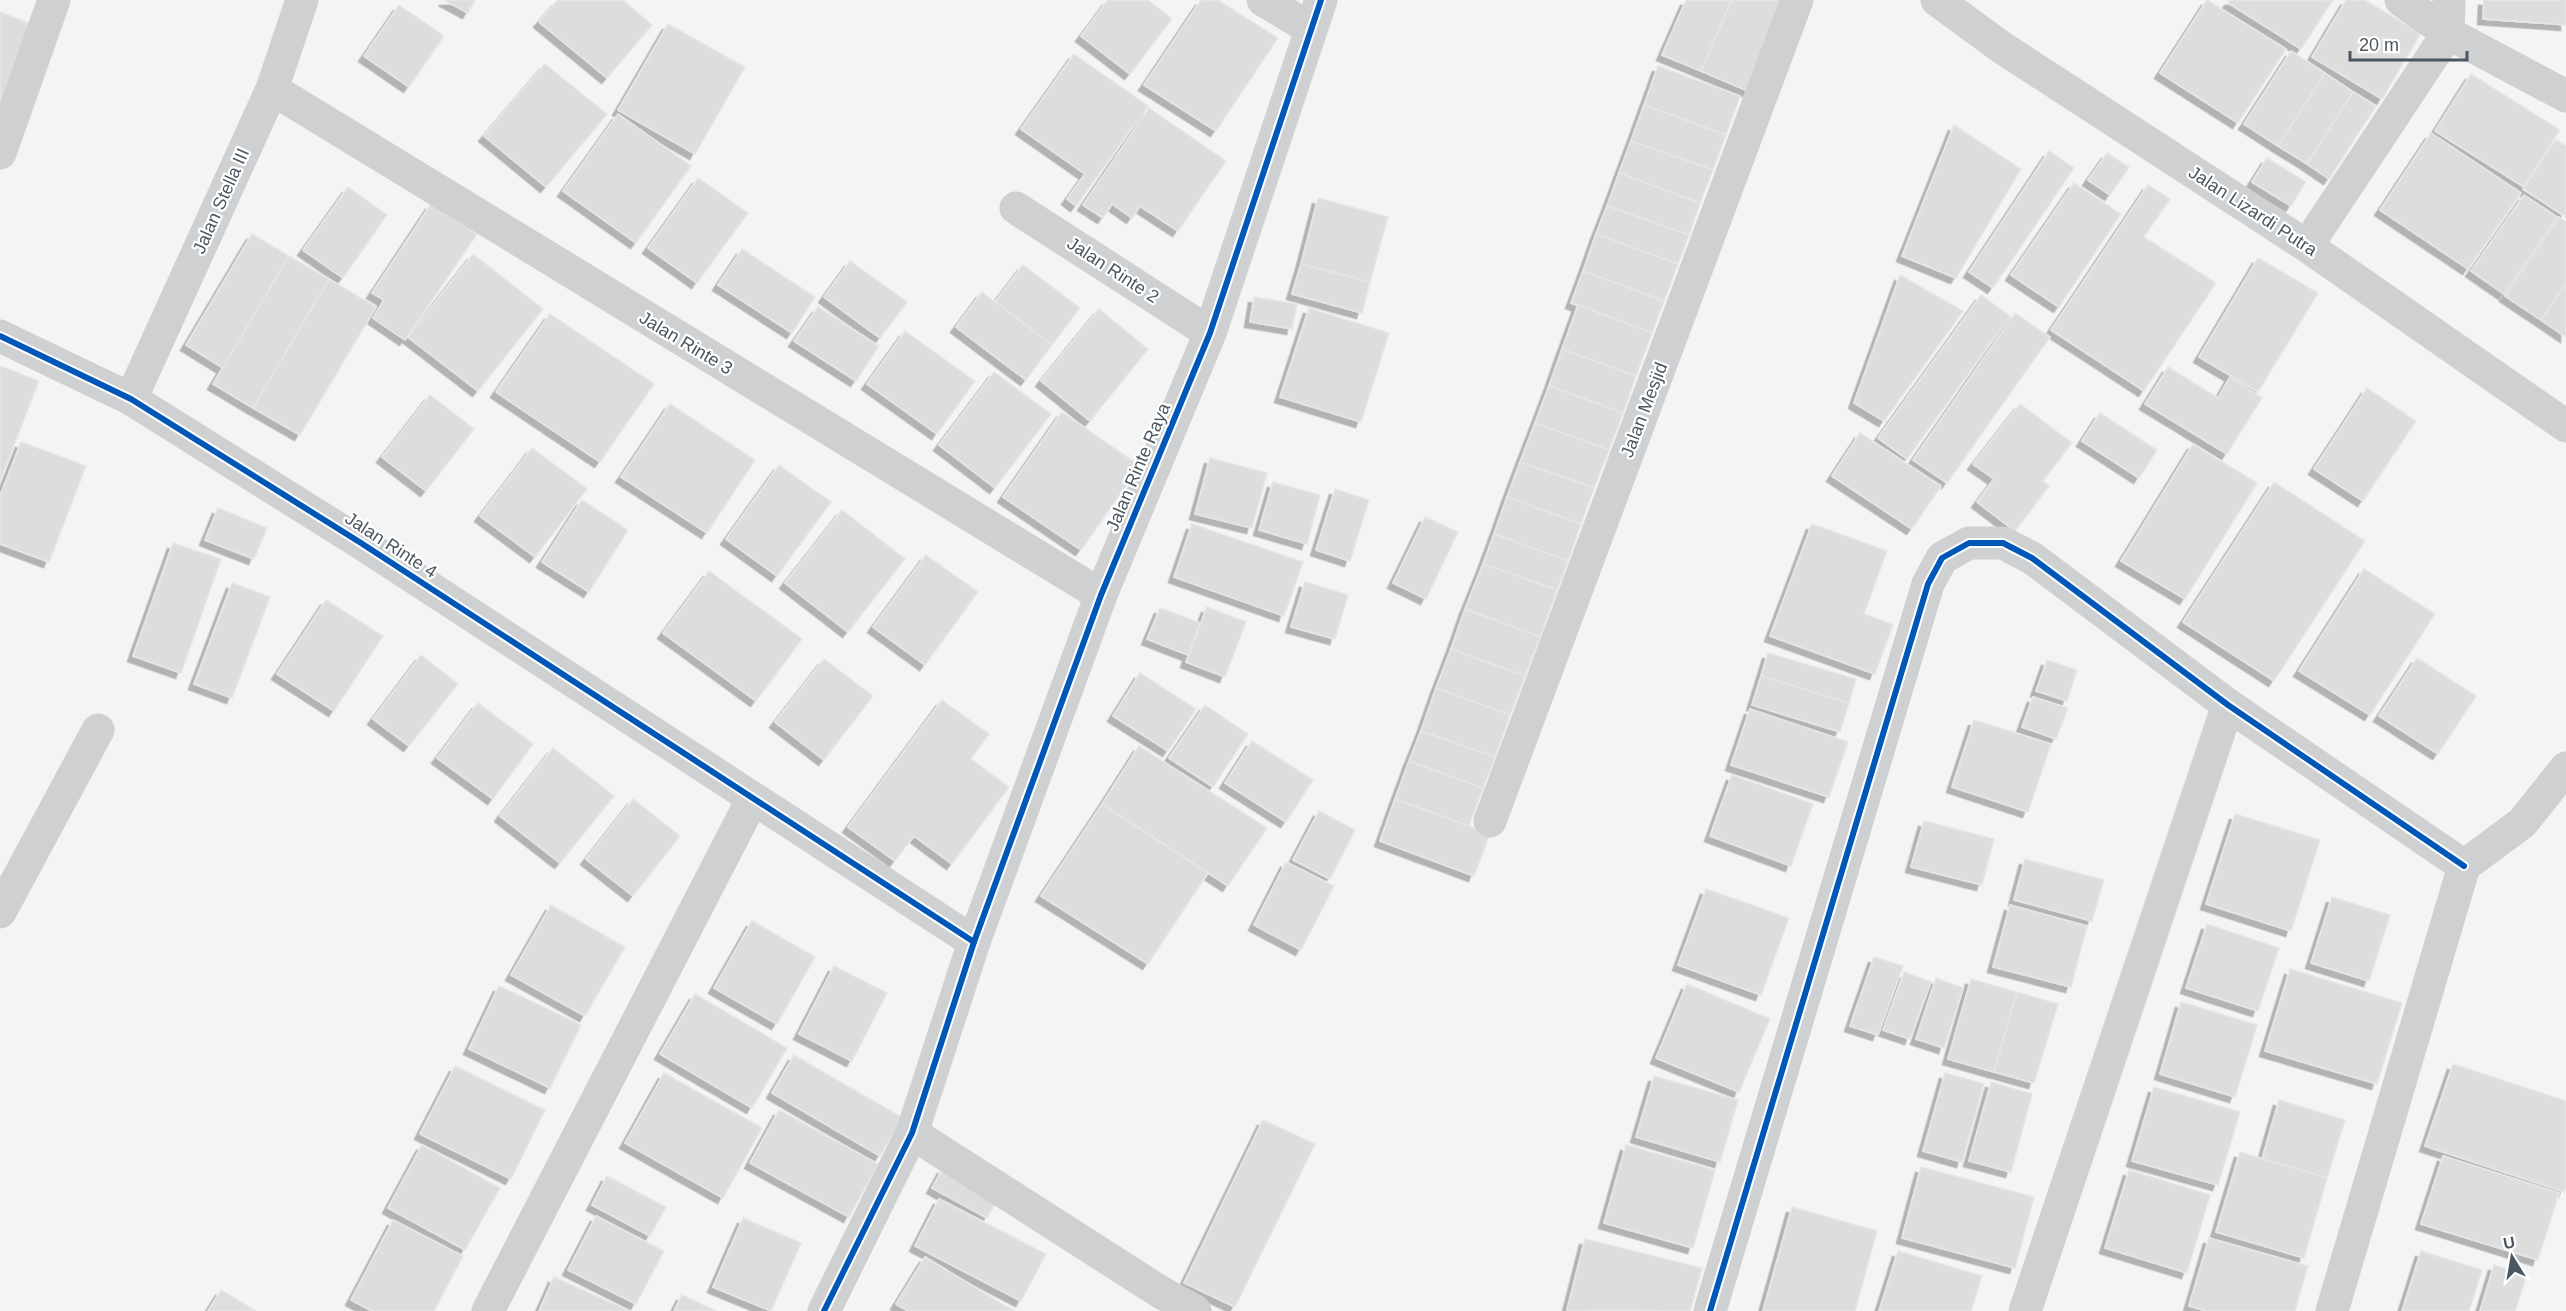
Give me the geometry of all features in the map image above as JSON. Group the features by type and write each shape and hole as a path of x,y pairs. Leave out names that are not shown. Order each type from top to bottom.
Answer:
{"street":[{"path":"0,153 54,0"},
{"name":"Jalan Stella III","path":"131,399 272,90 302,0"},
{"path":"1263,0 1316,14"},
{"name":"Jalan Mesjid","path":"1490,821 1797,0"},
{"name":"Jalan Lizardi Putra","path":"1937,0 2001,48 2307,246 2566,426"},
{"path":"2401,0 2448,33 2566,96"},
{"path":"2307,246 2448,33 2450,0"},
{"name":"Jalan Rinte Raya","path":"824,1311 912,1133 974,942 1101,595 1210,333 1316,14"},
{"name":"Jalan Rinte 3","path":"272,90 1101,595"},
{"name":"Jalan Rinte 2","path":"1016,208 1210,333"},
{"name":"Jalan Rinte 4","path":"0,336 131,399 361,543 974,942"},
{"path":"1710,1311 1928,584 1942,558 1970,543 2003,543 2032,558 2092,600 2228,705 2464,866"},
{"path":"2025,1311 2228,705"},
{"path":"0,912 98,730"},
{"path":"2332,1311 2464,866 2522,824 2566,768"},
{"path":"488,1311 753,800"},
{"path":"912,1133 1157,1302 1195,1311"}],"building":[{"path":"444,0 475,0 468,13"},
{"path":"558,0 623,0 652,25 607,78 539,22"},
{"path":"1108,0 1148,0 1172,19 1130,74 1081,36"},
{"path":"1201,0 1218,0 1278,38 1216,131 1144,85"},
{"path":"1686,0 1732,0 1701,71 1662,55"},
{"path":"1732,0 1786,0 1748,91 1701,71"},
{"path":"2207,0 2286,49 2238,123 2160,73"},
{"path":"2230,0 2333,0 2301,49 2228,3"},
{"path":"2346,0 2364,0 2421,33 2382,99 2312,57"},
{"path":"2484,0 2566,0 2566,25 2483,19"},
{"path":"399,5 444,36 409,87 364,56"},
{"path":"0,12 41,28 0,133"},
{"path":"668,24 745,67 695,154 618,110"},
{"path":"2291,51 2325,73 2278,146 2244,124"},
{"path":"1074,54 1148,106 1076,206 1067,199 1085,174 1021,129"},
{"path":"545,64 607,114 546,187 484,136"},
{"path":"1658,66 1740,96 1726,135 1644,105"},
{"path":"2325,73 2353,92 2307,164 2278,146"},
{"path":"2471,74 2560,130 2524,187 2435,131"},
{"path":"2353,92 2376,106 2329,179 2307,164"},
{"path":"1644,105 1726,135 1713,170 1631,141"},
{"path":"1149,108 1226,161 1178,231 1140,206 1132,218 1112,204 1103,218 1083,205"},
{"path":"618,114 691,166 636,243 563,191"},
{"path":"1954,125 2021,169 1956,278 1902,256"},
{"path":"2431,133 2521,193 2468,269 2380,210"},
{"path":"2556,140 2566,146 2566,217 2523,189"},
{"path":"1631,141 1713,170 1700,203 1619,173"},
{"path":"2049,151 2074,168 1993,288 1969,272"},
{"path":"2107,153 2129,167 2110,195 2088,180"},
{"path":"2267,158 2306,182 2291,206 2252,182"},
{"path":"1619,173 1700,203 1689,235 1607,206"},
{"path":"698,178 748,213 697,283 648,248"},
{"path":"2074,183 2121,214 2059,307 2011,275"},
{"path":"2148,185 2170,199 2144,237 2216,283 2144,391 2051,330"},
{"path":"348,187 387,215 343,278 303,250"},
{"path":"2524,195 2557,217 2504,294 2471,271"},
{"path":"1318,198 1388,217 1370,282 1301,264"},
{"path":"431,204 477,234 405,340 373,318 384,300 372,293"},
{"path":"1607,206 1689,235 1678,264 1596,234"},
{"path":"2559,217 2566,222 2566,284 2541,320 2505,296"},
{"path":"252,234 289,256 223,368 186,345"},
{"path":"1596,234 1678,264 1664,301 1583,271"},
{"path":"742,249 815,297 792,333 718,285"},
{"path":"473,254 543,309 478,391 408,337"},
{"path":"289,256 329,279 253,408 213,384"},
{"path":"2258,258 2318,293 2258,392 2199,357"},
{"path":"850,261 907,302 880,338 824,297"},
{"path":"1301,264 1370,282 1362,313 1292,294"},
{"path":"1023,265 1080,308 1052,345 995,302"},
{"path":"1583,271 1664,301 1652,333 1571,303"},
{"path":"1900,275 1963,311 1884,421 1854,403"},
{"path":"329,279 376,307 300,435 253,408"},
{"path":"2566,284 2566,337 2541,320"},
{"path":"982,292 1052,345 1026,380 956,327"},
{"path":"1981,295 2010,316 1907,459 1878,438"},
{"path":"1254,297 1297,304 1292,329 1250,322"},
{"path":"1578,305 1652,333 1636,376 1562,349"},
{"path":"818,307 879,346 856,381 794,341"},
{"path":"1309,308 1389,333 1361,422 1280,397"},
{"path":"1099,309 1148,349 1090,421 1041,381"},
{"path":"2015,313 2050,337 1947,483 1913,460"},
{"path":"550,314 654,384 600,462 496,392"},
{"path":"905,331 975,381 937,434 867,384"},
{"path":"1562,349 1636,376 1623,413 1549,386"},
{"path":"0,366 39,381 0,481"},
{"path":"2168,367 2218,398 2230,377 2262,398 2227,454 2145,404"},
{"path":"994,372 1051,414 995,488 939,445"},
{"path":"1549,386 1623,413 1609,450 1535,423"},
{"path":"2367,388 2416,421 2363,501 2314,469"},
{"path":"430,395 474,429 426,491 382,457"},
{"path":"670,404 755,460 707,533 621,477"},
{"path":"2020,404 2072,443 2043,481 2049,486 2015,531 1977,502 1994,479 1973,464"},
{"path":"1062,412 1140,466 1081,550 1003,497"},
{"path":"2100,413 2157,450 2139,478 2082,441"},
{"path":"1535,423 1609,450 1594,488 1520,462"},
{"path":"1860,433 1941,486 1912,529 1832,476"},
{"path":"21,442 86,466 49,562 0,544 0,496"},
{"path":"2193,444 2257,483 2185,599 2121,561"},
{"path":"532,448 587,489 535,557 480,516"},
{"path":"1210,458 1267,473 1252,528 1195,514"},
{"path":"1520,462 1594,488 1581,524 1507,497"},
{"path":"779,465 831,502 777,576 726,539"},
{"path":"1273,482 1320,495 1307,544 1259,530"},
{"path":"2274,482 2365,541 2274,681 2183,622"},
{"path":"1335,489 1369,500 1350,561 1316,550"},
{"path":"1507,497 1581,524 1568,561 1494,534"},
{"path":"582,500 628,530 589,592 542,562"},
{"path":"218,508 267,528 254,559 205,540"},
{"path":"842,510 905,559 848,632 785,583"},
{"path":"1425,517 1458,532 1426,599 1393,583"},
{"path":"1192,524 1303,562 1284,616 1174,577"},
{"path":"1812,524 1887,551 1864,614 1893,625 1875,674 1770,636"},
{"path":"1494,534 1568,561 1557,590 1483,564"},
{"path":"173,543 221,559 181,673 133,656"},
{"path":"926,555 978,592 925,665 873,627"},
{"path":"1483,564 1557,590 1540,637 1465,609"},
{"path":"2364,569 2435,614 2370,715 2299,671"},
{"path":"709,571 802,639 756,701 663,633"},
{"path":"1305,582 1348,595 1335,639 1291,627"},
{"path":"232,583 270,597 232,698 194,684"},
{"path":"326,600 383,636 334,711 277,674"},
{"path":"1207,607 1246,622 1225,677 1186,662"},
{"path":"1160,608 1200,623 1188,655 1147,639"},
{"path":"1465,609 1540,637 1525,676 1451,649"},
{"path":"1451,649 1525,676 1510,715 1436,688"},
{"path":"1768,653 1856,679 1849,703 1761,676"},
{"path":"421,655 458,684 409,746 373,719"},
{"path":"2417,658 2476,696 2438,754 2379,716"},
{"path":"824,659 873,696 824,760 775,722"},
{"path":"2047,660 2077,670 2067,701 2036,691"},
{"path":"1140,673 1196,709 1168,751 1113,716"},
{"path":"1761,676 1849,703 1840,732 1752,705"},
{"path":"1436,688 1510,715 1495,757 1421,731"},
{"path":"2033,697 2068,708 2056,739 2022,727"},
{"path":"942,700 989,734 971,759 1009,787 952,864 914,836 895,861 848,827"},
{"path":"478,703 533,744 493,799 437,758"},
{"path":"1205,705 1248,734 1213,787 1169,758"},
{"path":"1750,709 1848,742 1829,797 1731,765"},
{"path":"1974,720 2051,744 2028,812 1952,787"},
{"path":"1421,731 1495,757 1483,788 1409,761"},
{"path":"1252,741 1313,780 1286,822 1225,783"},
{"path":"1139,746 1267,828 1228,886 1102,804"},
{"path":"553,748 614,796 560,863 500,816"},
{"path":"1409,761 1483,788 1469,826 1395,799"},
{"path":"1732,775 1813,804 1791,866 1710,836"},
{"path":"633,799 680,836 633,896 586,859"},
{"path":"1395,799 1490,834 1474,876 1380,841"},
{"path":"1102,804 1208,873 1148,964 1041,896"},
{"path":"1319,811 1355,830 1330,879 1293,860"},
{"path":"2235,814 2320,840 2291,931 2206,904"},
{"path":"1924,821 1994,839 1982,885 1911,867"},
{"path":"2025,859 2104,880 2092,921 2014,900"},
{"path":"1286,862 1334,886 1301,950 1254,925"},
{"path":"1706,889 1789,918 1761,995 1678,965"},
{"path":"2332,897 2390,915 2369,981 2311,963"},
{"path":"551,905 625,947 585,1016 511,975"},
{"path":"2010,905 2087,926 2071,987 1993,967"},
{"path":"752,921 815,957 777,1024 714,988"},
{"path":"2207,924 2279,948 2258,1011 2186,988"},
{"path":"1874,957 1903,966 1878,1035 1850,1026"},
{"path":"834,966 887,993 852,1061 799,1034"},
{"path":"2290,969 2402,1003 2377,1084 2265,1051"},
{"path":"1904,972 1931,982 1910,1039 1883,1030"},
{"path":"1936,978 1963,988 1944,1048 1916,1039"},
{"path":"1971,979 2017,992 1994,1072 1948,1059"},
{"path":"1687,984 1770,1019 1739,1092 1656,1058"},
{"path":"499,986 581,1025 550,1088 469,1049"},
{"path":"2017,992 2058,1004 2034,1083 1994,1072"},
{"path":"695,994 787,1048 752,1108 660,1054"},
{"path":"2181,1002 2257,1025 2235,1097 2160,1074"},
{"path":"794,1055 903,1118 880,1156 772,1093"},
{"path":"2453,1064 2566,1101 2566,1185 2564,1192 2425,1146"},
{"path":"455,1066 545,1110 511,1179 420,1134"},
{"path":"664,1073 762,1128 723,1198 625,1143"},
{"path":"1945,1073 1984,1084 1962,1162 1923,1151"},
{"path":"1654,1076 1738,1100 1720,1162 1636,1137"},
{"path":"1991,1082 2032,1094 2011,1172 1969,1161"},
{"path":"2154,1087 2240,1112 2218,1185 2132,1161"},
{"path":"2279,1100 2345,1120 2327,1178 2262,1159"},
{"path":"779,1110 878,1164 849,1217 750,1163"},
{"path":"1263,1120 1315,1144 1235,1307 1184,1283"},
{"path":"422,1145 500,1188 465,1250 388,1208"},
{"path":"1626,1145 1715,1170 1693,1248 1604,1223"},
{"path":"2240,1152 2327,1178 2304,1258 2216,1232"},
{"path":"2443,1156 2559,1193 2538,1260 2421,1224"},
{"path":"1921,1167 2034,1197 2015,1268 1902,1238"},
{"path":"943,1168 998,1198 987,1218 932,1188"},
{"path":"2129,1170 2210,1195 2187,1273 2105,1248"},
{"path":"607,1176 666,1207 650,1236 592,1205"},
{"path":"939,1199 1046,1254 1021,1301 915,1246"},
{"path":"1792,1207 1877,1231 1855,1311 1763,1311"},
{"path":"596,1216 664,1251 636,1304 568,1270"},
{"path":"743,1218 801,1243 771,1311 713,1287"},
{"path":"393,1220 463,1256 434,1311 372,1311 351,1300"},
{"path":"2209,1238 2308,1266 2295,1311 2206,1311 2189,1306"},
{"path":"1585,1239 1702,1268 1690,1311 1567,1310"},
{"path":"1898,1251 1982,1276 1971,1311 1879,1311"},
{"path":"2421,1251 2482,1270 2469,1311 2402,1311"},
{"path":"925,1257 1014,1311 908,1311 896,1304"},
{"path":"2494,1265 2527,1275 2515,1311 2480,1311"},
{"path":"554,1277 629,1311 539,1311"},
{"path":"221,1290 256,1311 208,1311"},
{"path":"682,1295 716,1311 674,1311"}],"cycle path":[{"path":"824,1311 912,1133 974,942 1101,595 1210,333 1321,0"},
{"path":"0,336 131,399 361,543 974,942"},
{"path":"1710,1311 1928,584 1942,558 1969,543 2003,543 2032,558 2228,705 2464,866"}]}
